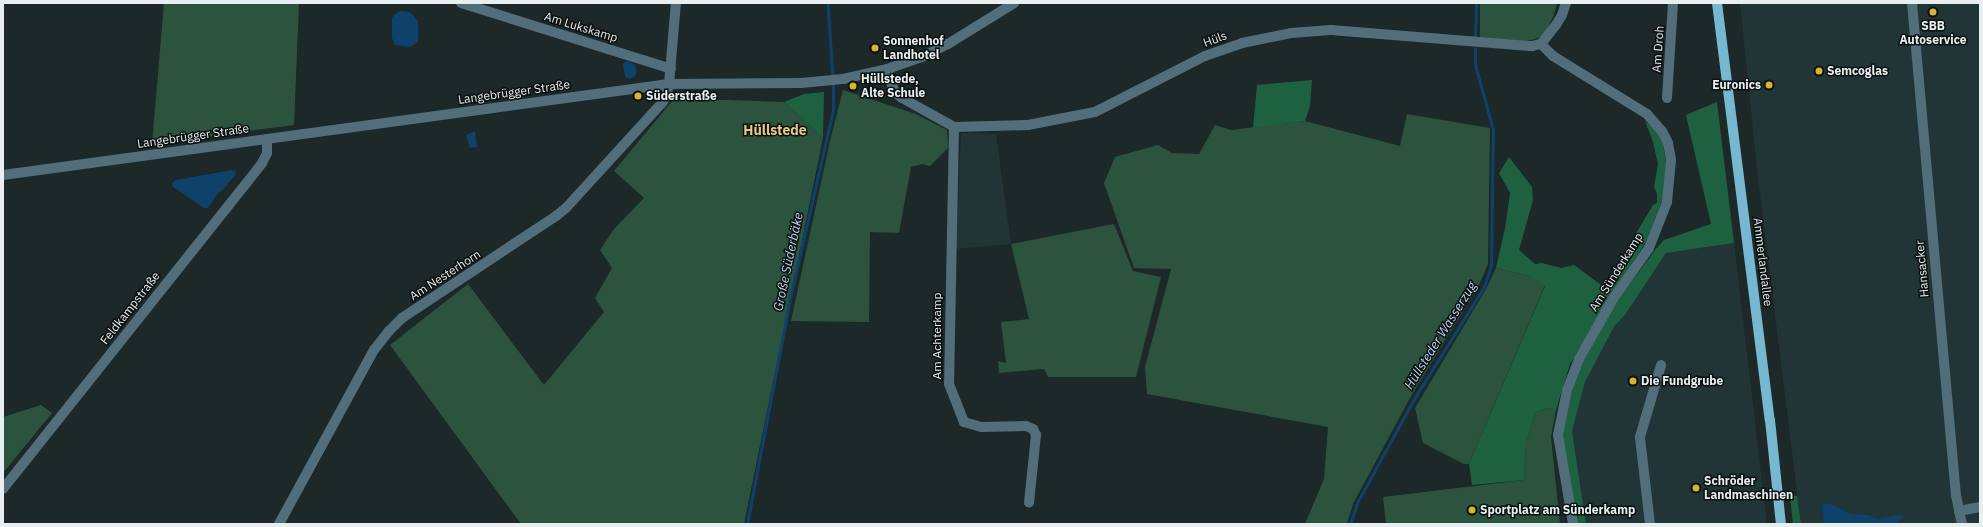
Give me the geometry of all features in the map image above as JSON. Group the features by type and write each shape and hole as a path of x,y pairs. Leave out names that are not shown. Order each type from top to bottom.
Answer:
{"main road":[{"name":"Ammerlandallee","path":"1717,3 1770,420 1781,524"}],"street":[{"name":"Am Lukskamp","path":"461,3 671,69"},
{"path":"669,84 676,3"},
{"name":"Langebrügger Straße","path":"3,175 669,84 822,81 843,79 887,69 934,51 1014,3"},
{"path":"1541,44 1556,25 1562,15 1566,3"},
{"name":"Am Droh","path":"1667,98 1674,3"},
{"name":"Hansacker","path":"1912,3 1946,397 1956,495 1962,524"},
{"name":"Hüls","path":"954,127 1028,125 1085,115 1118,102 1172,72 1205,56 1242,43 1292,33 1331,30 1532,46 1541,44"},
{"name":"Am Sünderkamp","path":"1541,44 1553,56 1647,114 1662,131 1668,143 1671,160 1667,202 1649,248 1613,299 1579,359 1567,391 1558,435 1572,524"},
{"path":"887,69 892,85 902,98 954,127"},
{"name":"Am Nesterhorn","path":"279,524 374,350 389,331 402,318 547,223 566,208 662,103 666,97 669,84"},
{"name":"Am Achterkamp","path":"954,127 948,384 964,422 981,427 1026,426 1032,429 1036,435 1030,503"},
{"name":"Feldkampstraße","path":"3,489 262,163 267,153 267,139"},
{"path":"1650,524 1640,437 1661,365"},
{"path":"1959,511 1980,508"}],"shaded area":[{"path":"1740,3 1980,3 1980,524 1801,524 1757,169"},
{"path":"961,133 996,134 1011,244 956,249"},
{"path":"1734,243 1767,524 1586,524 1572,431 1585,382 1615,325 1625,315 1666,253"}],"green space":[{"path":"164,3 299,3 294,125 152,144"},
{"path":"1480,3 1557,3 1553,17 1546,31 1539,38 1527,41 1480,39"},
{"path":"1312,80 1310,106 1305,121 1253,128 1257,85"},
{"path":"843,90 916,114 947,130 948,148 930,166 922,164 911,167 899,233 870,232 869,322 791,321 830,141"},
{"path":"824,92 823,138 784,102 804,94"},
{"path":"673,100 784,102 823,138 744,524 521,524 390,345 468,284 544,385 604,312 595,298 612,268 600,250 614,229 644,198 614,171"},
{"path":"1717,102 1734,243 1666,253 1625,315 1615,325 1585,382 1572,431 1586,524 1575,524 1562,436 1576,375 1615,304 1655,250 1664,240 1711,224 1686,115"},
{"path":"1407,114 1490,128 1488,264 1479,285 1411,396 1353,504 1347,524 1305,524 1324,479 1328,427 1147,394 1145,367 1171,269 1134,268 1104,183 1115,157 1158,145 1172,153 1199,154 1215,125 1231,130 1305,121 1400,146"},
{"path":"1645,121 1656,130 1663,143 1666,164 1664,195 1646,242 1613,292 1570,364 1556,410 1549,408 1536,412 1526,443 1524,480 1472,485 1469,464 1545,286 1529,276 1496,268 1505,228 1510,193 1499,173 1509,157 1532,187 1533,200 1519,250 1535,264 1542,263 1561,268 1574,265 1604,287 1653,205 1657,203 1657,194 1654,187 1658,164 1653,142"},
{"path":"1114,224 1133,271 1161,277 1136,377 1048,377 1044,369 999,373 998,361 1006,363 1001,322 1029,319 1011,244"},
{"path":"1496,268 1529,276 1545,285 1469,464 1464,464 1423,443 1415,408 1486,289"},
{"path":"41,405 52,413 3,473 3,417"},
{"name":"Sportplatz am Sünderkamp","path":"1549,408 1556,410 1551,437 1560,524 1386,524 1383,497 1524,480 1526,443 1536,412"},
{"path":"1790,496 1797,496 1801,524 1793,524"}],"water":[{"path":"400,11 411,13 418,21 418,42 410,47 395,45 392,38 392,18"},
{"path":"628,61 635,65 637,71 635,76 629,79 625,77 623,65"},
{"path":"475,131 477,147 470,148 466,135"},
{"path":"232,170 236,171 235,175 223,190 218,193 208,208 204,208 173,187 172,183 176,180"},
{"path":"1829,503 1851,514 1869,515 1877,519 1899,515 1904,517 1894,524 1824,524 1822,505"}],"waterway":[{"name":"Große Süderbäke","path":"828,3 833,78"},
{"name":"Hüllsteder Wasserzug","path":"1475,37 1476,3"},
{"name":"Hüllsteder Wasserzug","path":"1350,524 1358,501 1414,399 1484,287 1491,266 1493,130 1475,65 1475,49"},
{"name":"Große Süderbäke","path":"747,524 790,298 833,110 833,83"}],"place":[{"name":"SBB Autoservice","path":"1933,12"},
{"name":"Sonnenhof Landhotel","path":"875,48"},
{"name":"Semcoglas","path":"1819,71"},
{"name":"Euronics","path":"1769,85"},
{"name":"Hüllstede, Alte Schule","path":"853,86"},
{"name":"Süderstraße","path":"638,96"},
{"name":"Die Fundgrube","path":"1633,381"},
{"name":"Schröder Landmaschinen","path":"1696,488"},
{"name":"Sportplatz am Sünderkamp","path":"1472,510"}],"district":[{"name":"Hüllstede","path":"775,130"}]}
